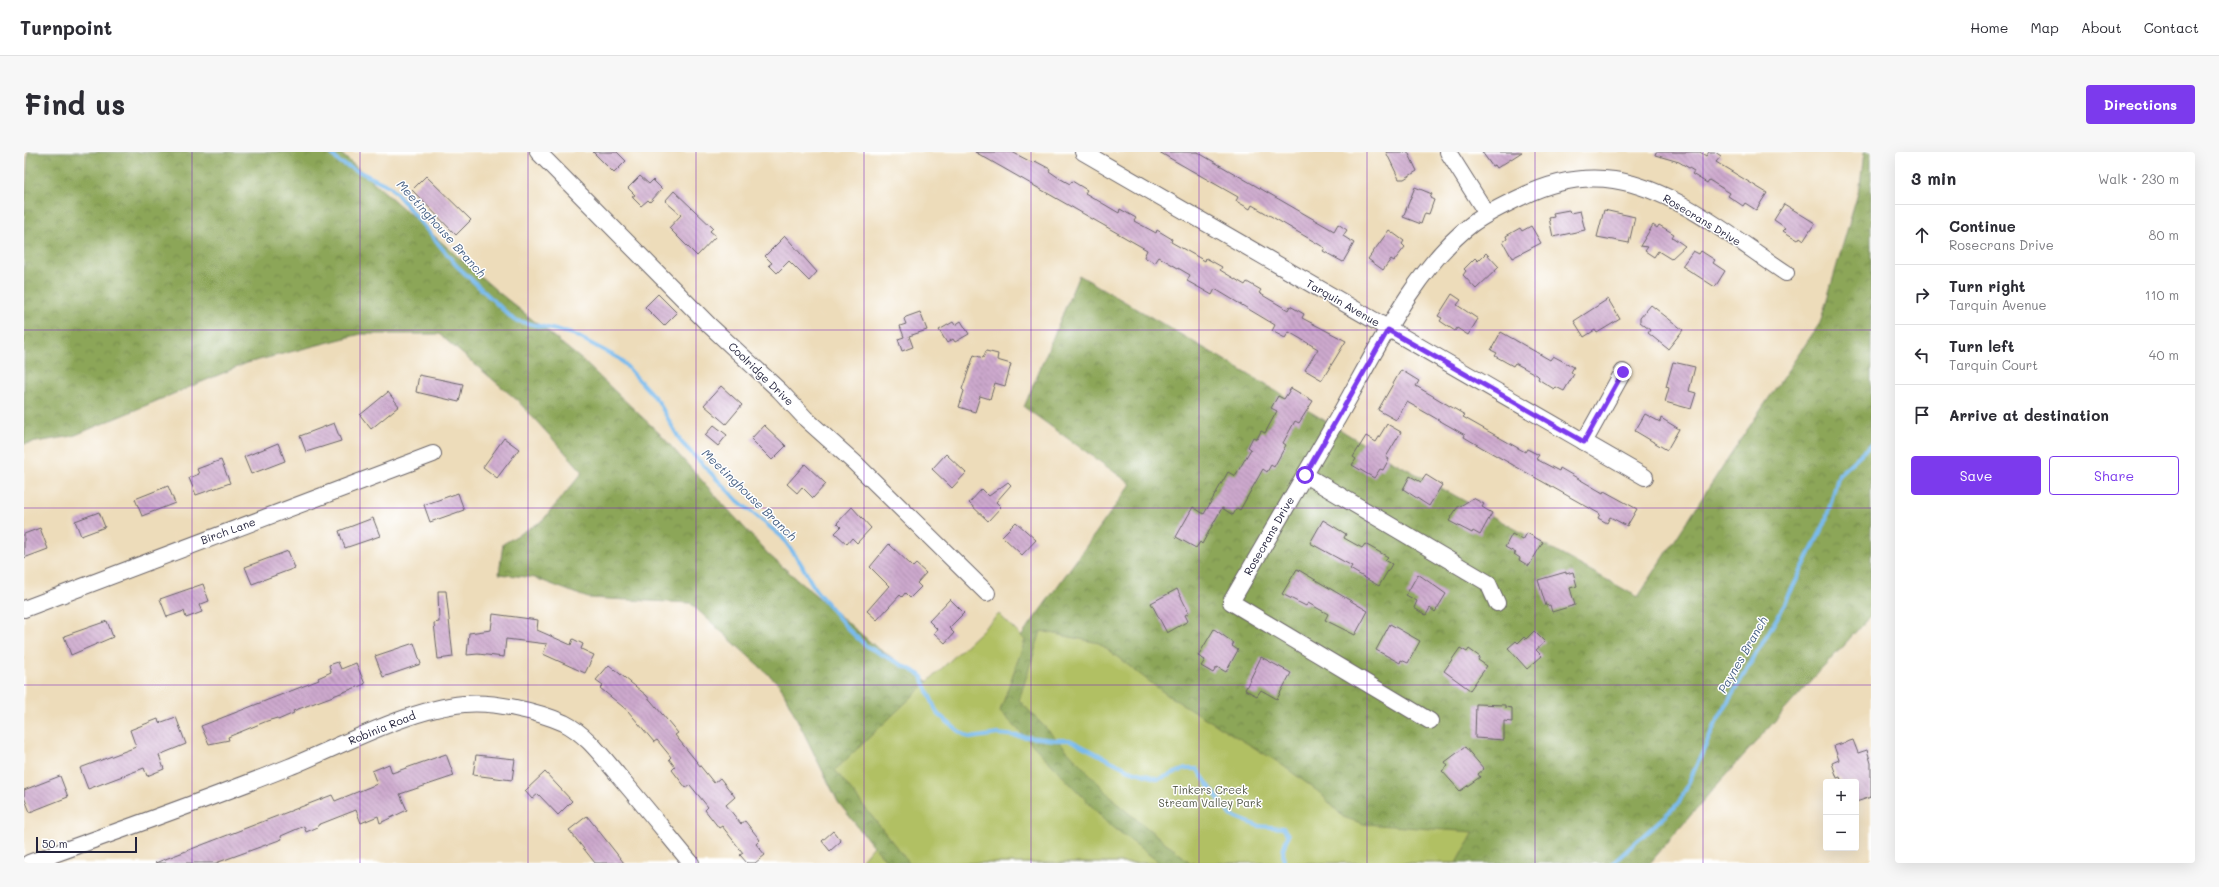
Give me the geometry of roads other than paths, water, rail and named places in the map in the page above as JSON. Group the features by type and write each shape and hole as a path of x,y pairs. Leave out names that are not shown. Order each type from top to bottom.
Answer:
{"street":[{"name":"Coolridge Drive","path":"538,152 709,325 855,462 987,593"},
{"name":"Tarquin Avenue","path":"1082,152 1645,477"},
{"path":"1448,152 1487,214"},
{"name":"Rosecrans Drive","path":"1430,721 1231,602 1388,330 1418,283 1437,259 1462,233 1487,214 1531,192 1558,183 1583,178 1616,181 1647,189 1688,209 1786,273"},
{"path":"1584,442 1623,372"},
{"name":"Birch Lane","path":"24,609 433,454"},
{"path":"1305,475 1488,583 1497,603"},
{"name":"Robinia Road","path":"30,863 132,827 287,767 408,717 448,706 480,703 508,707 550,718 576,731 604,759 691,863"}],"waterway":[{"name":"Meetinghouse Branch","path":"330,152 339,162 391,187 456,265 514,320 573,334 620,359 658,401 681,442 737,500 782,537 800,562 815,589 848,629 866,646 921,675 937,713 957,730 970,738 998,734 1055,740 1070,740 1129,770 1159,779 1185,769 1197,769 1230,815 1258,826 1283,828 1288,835 1283,850 1284,863"},
{"name":"Paynes Branch","path":"1613,863 1679,803 1718,719 1781,611 1825,523 1839,474 1871,445"}],"park label":[{"name":"Tinkers Creek Stream Valley Park","path":"1210,796"}]}
